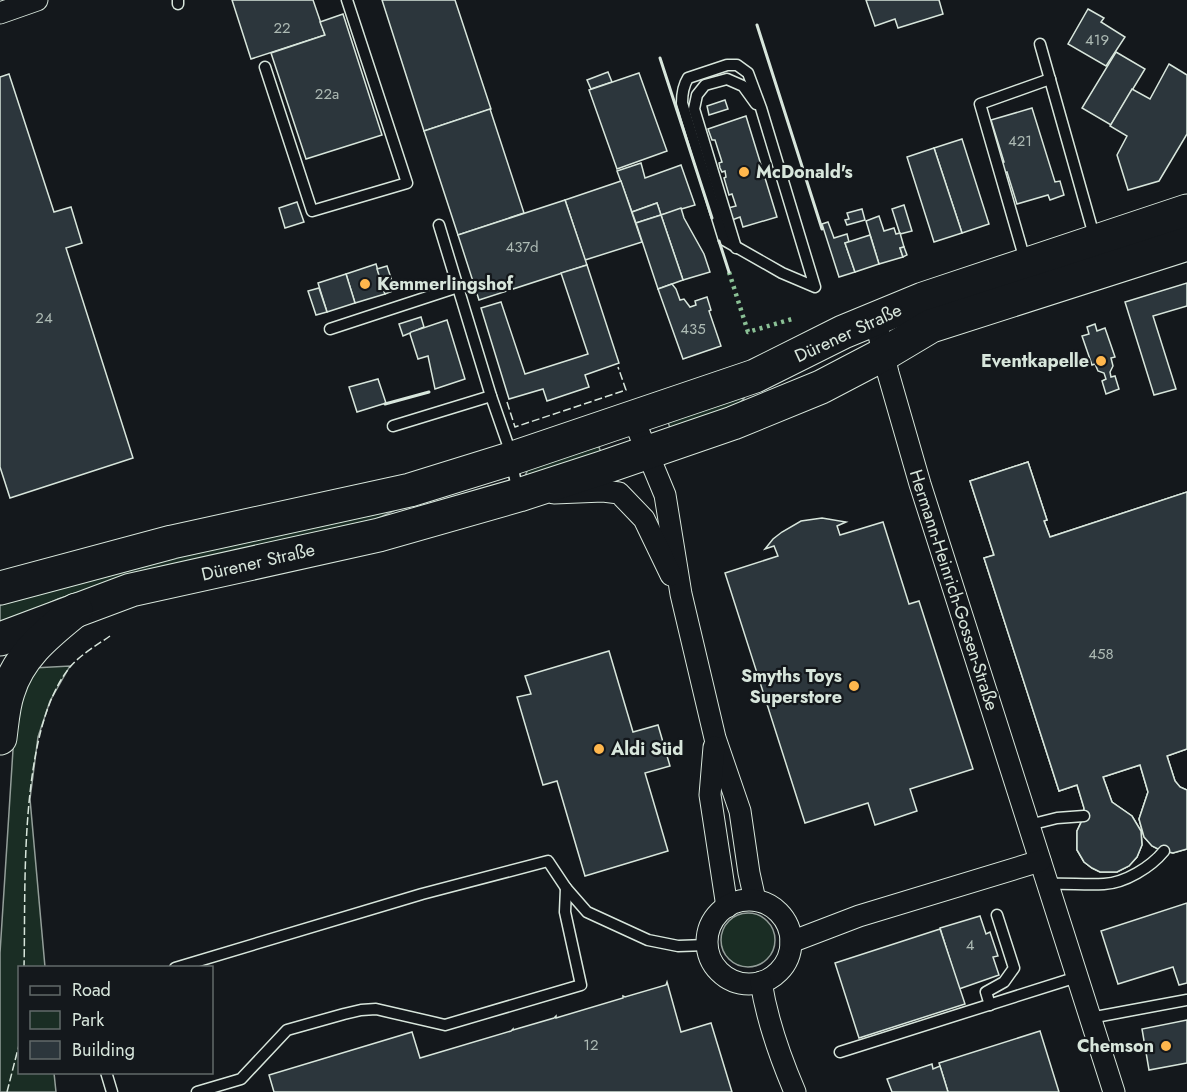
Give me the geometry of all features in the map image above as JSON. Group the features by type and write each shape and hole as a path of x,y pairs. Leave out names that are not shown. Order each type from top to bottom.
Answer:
{"main road":[{"name":"Dürener Straße","path":"0,588 172,542 410,490 510,459 755,376 822,349 875,318 939,293 1187,211"},
{"name":"Dürener Straße","path":"0,639 131,590 379,535 519,495 649,452 733,423 810,385 885,354 931,326 1187,244"},
{"path":"0,738 8,692 22,660 45,636 76,610"}],"street":[{"path":"4,8 38,0"},
{"name":"Hermann-Heinrich-Gossen-Straße","path":"875,318 920,484 1114,1092"},
{"path":"633,418 665,495 681,594 715,738 740,811 755,900"},
{"path":"519,495 603,491 619,493 644,519 681,594"},
{"path":"715,738 710,795 727,907"},
{"path":"791,942 860,916 1040,861"},
{"path":"755,900 776,910 784,920 791,942 789,956 773,976 761,982 742,983 725,976 716,968 707,945 708,933 711,923 727,907 736,902 755,900"},
{"path":"761,982 765,1007 784,1067 795,1092"}],"lane":[{"path":"265,67 312,211 407,183 347,0"},
{"path":"1040,44 1096,242"},
{"path":"736,65 748,73 761,108 815,287 782,273 736,248 724,240 682,103 683,87 688,78 712,69 736,65"},
{"path":"736,248 694,109 697,95 705,85 727,79 743,86 761,108"},
{"path":"1026,265 980,105 1050,79"},
{"path":"439,225 507,442 519,495"},
{"path":"330,329 458,287"},
{"path":"393,426 491,396"},
{"path":"1029,825 1057,818 1084,816"},
{"path":"1048,884 1106,885 1128,877 1155,862 1164,852"},
{"path":"182,966 422,894 548,861 566,888 587,912 648,940 678,946 707,945"},
{"path":"197,1092 241,1079 287,1030 344,1014 376,1009 445,1025 581,985 567,921 566,888"},
{"path":"990,1005 986,992 1004,982 1014,968 998,915"},
{"path":"840,1053 1077,977"},
{"path":"1090,1018 1187,1000"},
{"path":"107,1074 112,1092"}],"green space":[{"path":"738,396 744,399 735,406 671,431 667,419"},
{"path":"581,447 599,447 601,453 525,476 531,462"},
{"path":"404,506 366,524 116,580 58,599 0,626 0,605 112,571"},
{"path":"70,666 50,701 38,737 30,799 45,966 18,966 18,1074 54,1074 56,1092 0,1092 0,953 14,734 22,689 33,668"},
{"path":"748,913 758,915 767,921 773,930 775,940 773,950 767,959 758,965 748,967 738,965 729,959 723,950 721,940 723,930 729,921 738,915"}],"building":[{"path":"232,0 313,0 325,35 251,59"},
{"path":"382,0 455,0 491,109 424,131"},
{"path":"866,0 939,0 943,14 898,28 895,19 875,26"},
{"path":"1088,9 1104,18 1101,22 1125,37 1106,66 1068,44"},
{"path":"343,14 382,135 306,159 271,53 325,35 320,22"},
{"path":"1116,52 1145,69 1111,125 1082,108"},
{"path":"1169,64 1187,75 1187,134 1159,181 1128,190 1117,155 1127,136 1110,126 1132,89 1150,99"},
{"path":"608,72 612,82 591,89 587,80"},
{"path":"639,73 667,151 617,169 589,90"},
{"path":"9,74 54,212 71,207 82,243 66,248 133,458 10,498 0,467 0,77"},
{"path":"725,100 728,109 709,115 707,106"},
{"path":"1032,108 1055,182 1060,181 1064,195 1050,200 1048,195 1017,204 1007,172 1004,173 1000,163 1004,162 991,120"},
{"path":"490,109 524,213 458,235 424,131"},
{"name":"McDonald's","path":"746,116 777,217 743,227 740,217 732,220 728,208 736,206 732,194 729,195 724,178 726,177 725,171 722,172 720,168 719,163 722,162 715,140 712,140 708,129"},
{"path":"962,139 989,224 962,233 934,148"},
{"path":"934,148 962,233 934,242 907,157"},
{"path":"641,163 645,178 681,165 695,205 661,215 657,203 632,212 617,171"},
{"path":"621,181 642,242 585,260 565,200"},
{"path":"565,200 587,265 479,300 458,235"},
{"path":"297,202 304,222 285,228 279,208"},
{"path":"657,203 661,215 636,223 632,212"},
{"path":"904,205 912,231 900,234 892,209"},
{"path":"681,208 704,254 710,272 683,280 661,215"},
{"path":"862,209 865,220 847,225 845,220 849,219 847,213"},
{"path":"661,215 683,280 658,289 636,223"},
{"path":"879,216 884,231 894,228 896,234 900,233 904,247 900,248 903,257 879,264 866,221"},
{"path":"828,222 834,238 847,234 849,242 845,243 855,272 839,277 822,224"},
{"path":"870,235 879,264 855,272 845,243"},
{"path":"904,247 907,255 903,257 900,248"},
{"name":"Kemmerlingshof","path":"376,264 385,294 355,303 346,274"},
{"path":"587,265 619,363 585,375 589,387 547,401 543,389 509,399 481,308 501,302 525,374 588,354 561,273"},
{"path":"387,266 395,290 385,294 377,269"},
{"path":"346,274 355,303 327,312 318,283"},
{"path":"1187,283 1187,306 1153,316 1176,389 1154,395 1125,302"},
{"path":"672,284 680,300 684,299 690,307 696,305 695,301 707,297 711,310 709,311 721,346 683,359 658,289"},
{"path":"319,288 327,312 316,315 308,291"},
{"path":"421,317 424,327 403,336 399,324"},
{"path":"447,320 465,379 435,389 428,356 418,359 410,334"},
{"name":"Eventkapelle","path":"1095,324 1097,331 1105,328 1115,357 1111,358 1113,366 1110,372 1111,377 1115,376 1119,389 1106,394 1102,381 1106,379 1104,373 1098,371 1095,364 1092,365 1082,336 1089,334 1087,327"},
{"path":"378,379 386,403 357,412 349,387"},
{"path":"1028,462 1047,520 1044,521 1050,537 1187,492 1187,749 1167,756 1175,781 1187,790 1187,808 1179,802 1167,801 1157,808 1154,819 1157,830 1167,837 1177,837 1187,830 1187,849 1173,853 1160,850 1152,846 1144,837 1139,819 1148,792 1140,765 1103,777 1112,802 1132,816 1141,831 1142,845 1137,857 1129,866 1117,872 1100,872 1084,862 1077,850 1077,831 1084,816 1084,808 1077,785 1059,791 984,558 994,555 970,481","holes":["1106,822 1122,827 1126,835 1127,841 1123,851 1113,858 1098,854 1091,845 1092,833"]},
{"path":"1028,462 1047,520 1044,521 1050,537 1187,492 1187,749 1167,756 1175,781 1187,790 1187,849 1173,853 1160,850 1152,846 1144,837 1139,819 1148,792 1140,765 1103,777 1112,802 1132,816 1141,831 1142,845 1137,857 1129,866 1117,872 1100,872 1092,868 1084,862 1077,850 1077,831 1084,816 1084,808 1077,785 1059,791 984,558 994,555 970,481"},
{"name":"Smyths Toys Superstore","path":"822,518 846,522 837,526 840,535 883,522 909,604 919,601 973,769 910,789 917,811 875,825 868,803 805,823 725,573 778,556 774,546 765,549 773,539 801,521"},
{"name":"Aldi Süd","path":"609,651 633,732 658,725 670,766 645,773 668,851 585,876 557,781 543,785 517,697 531,694 525,676"},
{"path":"1187,903 1187,983 1179,985 1173,967 1118,984 1101,931"},
{"path":"980,916 986,934 990,932 998,956 993,957 999,975 959,989 940,928"},
{"path":"940,929 965,1004 859,1038 835,963"},
{"path":"667,982 681,1032 711,1023 732,1092 274,1092 269,1075 412,1032 420,1058 666,985"},
{"name":"Chemson","path":"1187,1020 1187,1063 1149,1070 1142,1029"},
{"path":"1040,1031 1059,1092 948,1092 939,1063"},
{"path":"932,1064 933,1069 940,1066 948,1092 892,1092 887,1079"}],"hedge":[{"path":"729,272 748,332 792,319"}],"fence":[{"path":"507,402 515,427 626,390 618,367"},
{"path":"24,966 28,811 41,730 53,695 70,667 110,636"},
{"path":"7,1092 18,1049"}],"wall":[{"path":"757,25 822,229"},
{"path":"660,58 712,218"},
{"path":"719,241 729,272"},
{"path":"385,404 429,392"}],"place":[{"name":"McDonald's","path":"744,172"},
{"name":"Kemmerlingshof","path":"365,284"},
{"name":"Eventkapelle","path":"1101,361"},
{"name":"Smyths Toys Superstore","path":"854,686"},
{"name":"Aldi Süd","path":"599,749"},
{"name":"Chemson","path":"1166,1046"}]}
